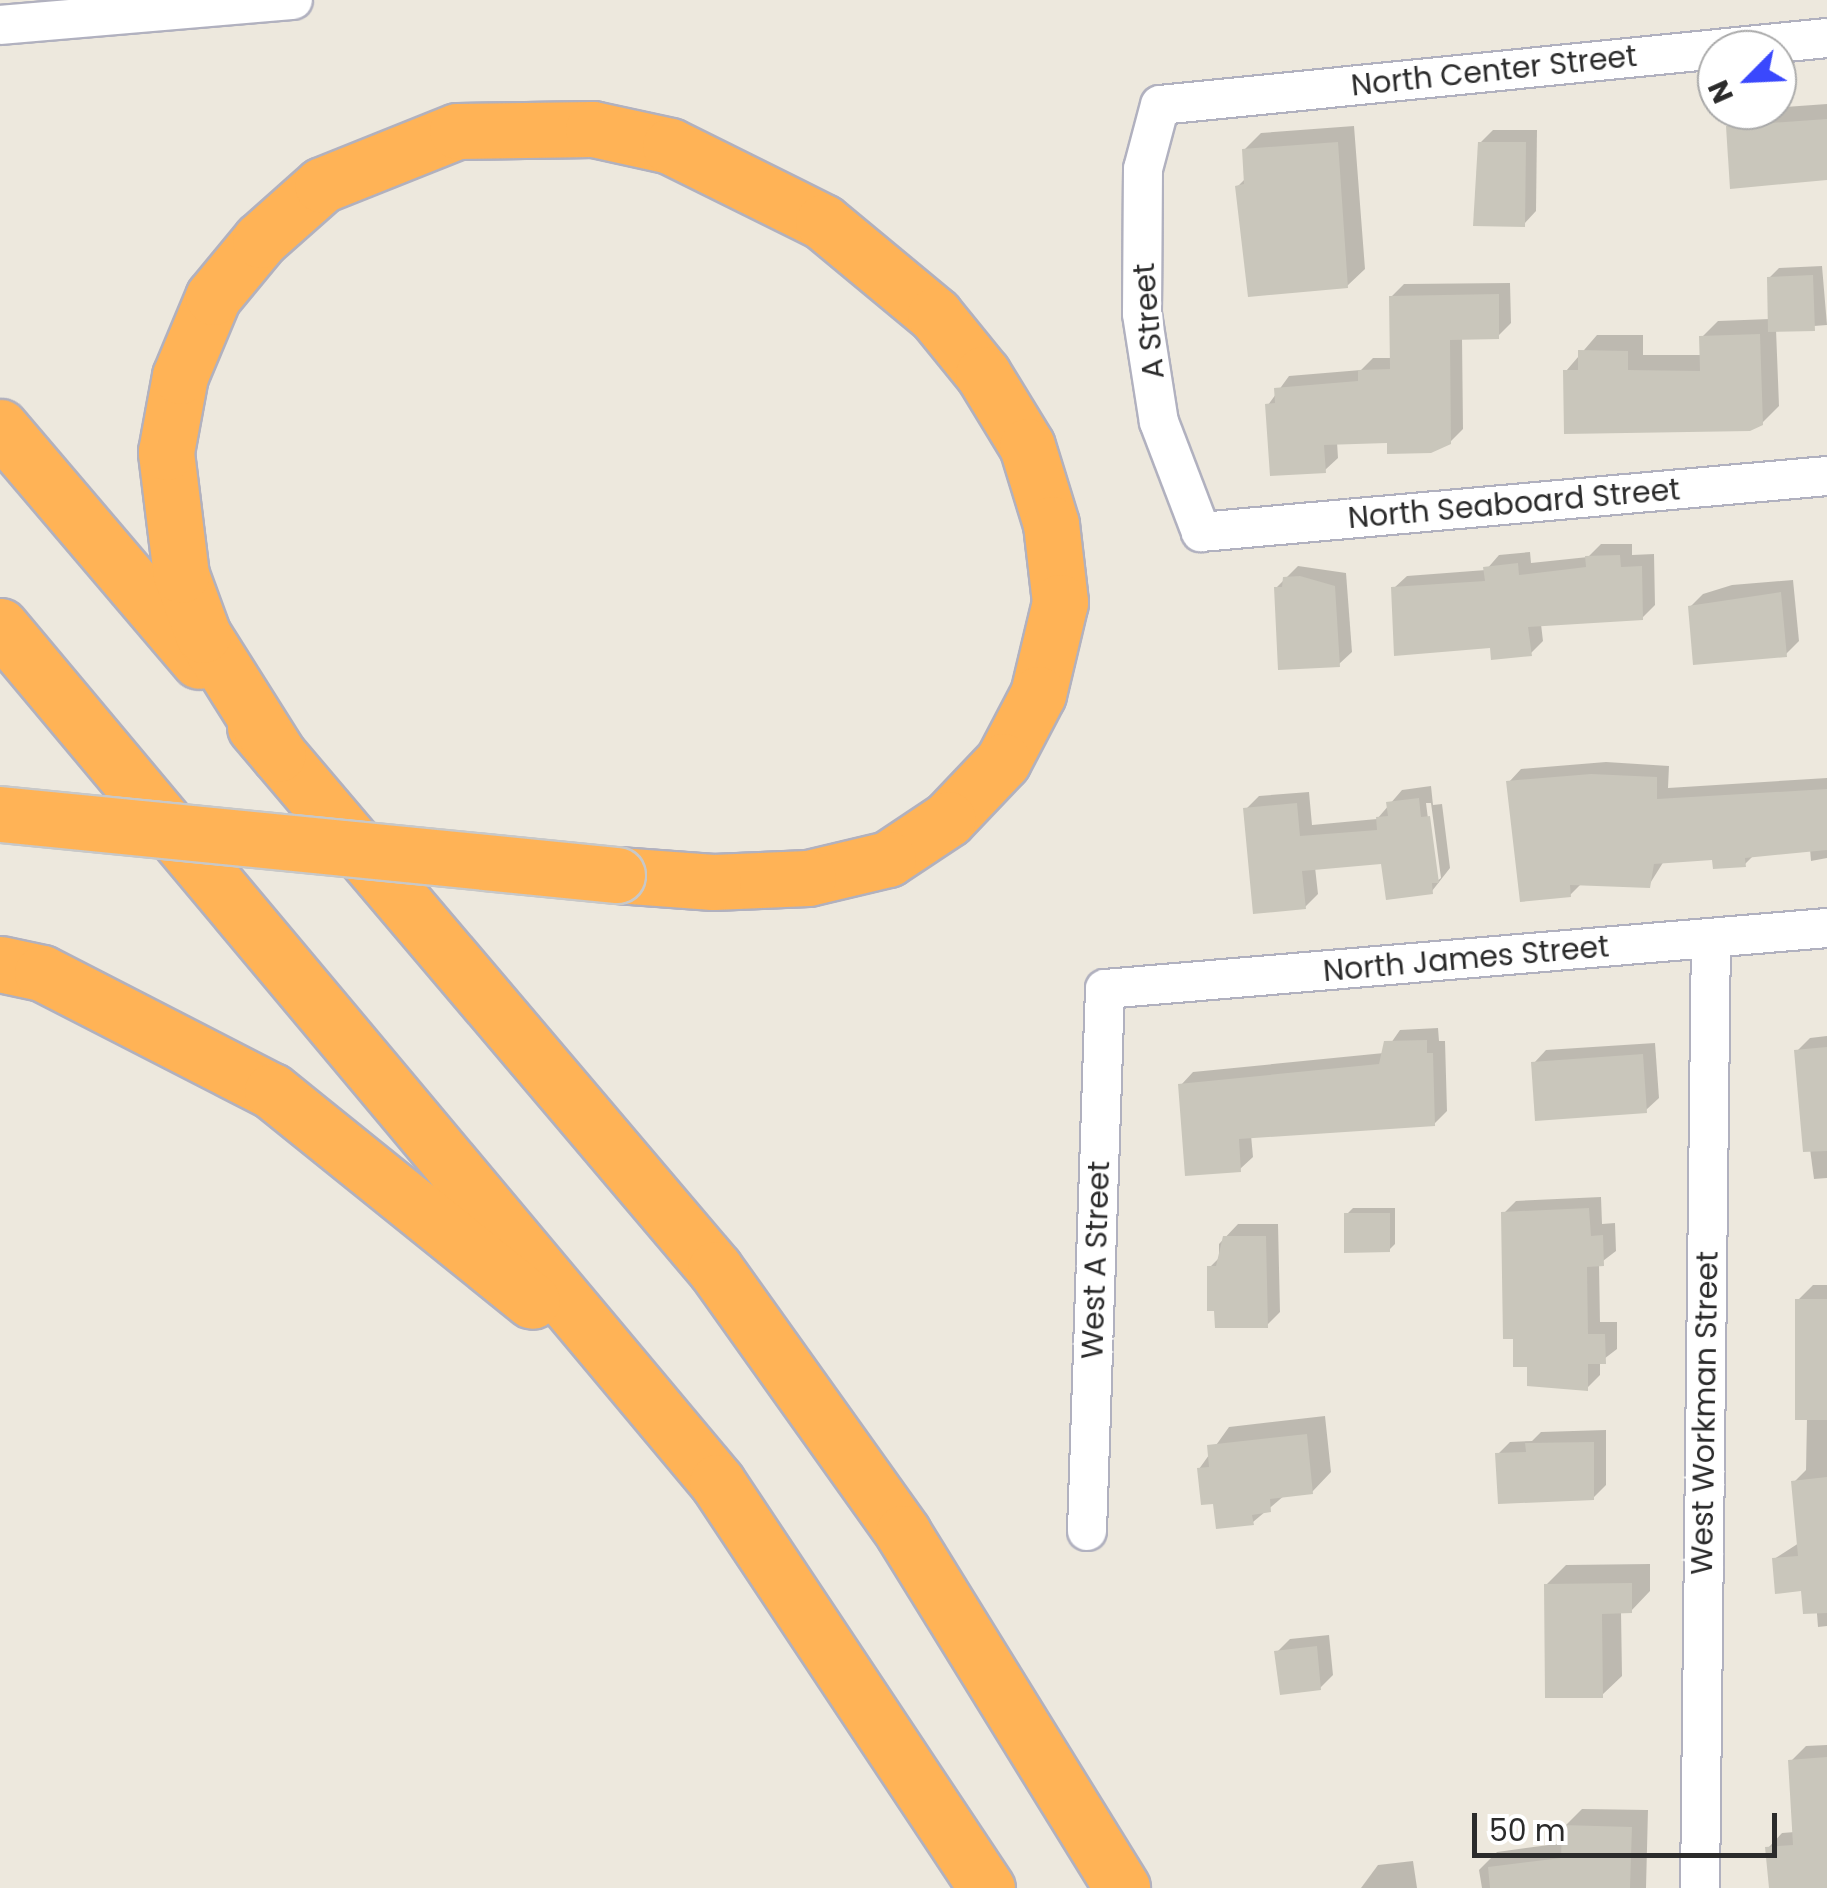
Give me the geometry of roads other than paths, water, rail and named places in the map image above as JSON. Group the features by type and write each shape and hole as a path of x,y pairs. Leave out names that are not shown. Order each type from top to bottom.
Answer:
{"highway":[{"path":"0,814 713,882 808,878 888,859 948,818 1002,761 1038,694 1060,602 1051,524 1027,446 982,374 935,316 823,222 670,146 593,129 457,131 322,185 260,240 213,297 180,376 166,452 181,575 203,635 278,754"},
{"path":"0,428 715,1268 903,1533 1122,1888"},
{"path":"0,626 716,1482 987,1888"},
{"path":"0,964 42,973 272,1091 516,1284 716,1482"}],"street":[{"path":"0,25 74,9 293,0"},
{"name":"North Center Street","path":"1160,105 1827,38"},
{"name":"A Street","path":"1160,105 1143,170 1142,314 1159,422 1200,532"},
{"name":"North Seaboard Street","path":"1200,532 1827,476"},
{"name":"North James Street","path":"1105,990 1827,928"},
{"name":"West Workman Street","path":"1700,1888 1711,938"},
{"name":"West A Street","path":"1087,1531 1105,990"}]}
